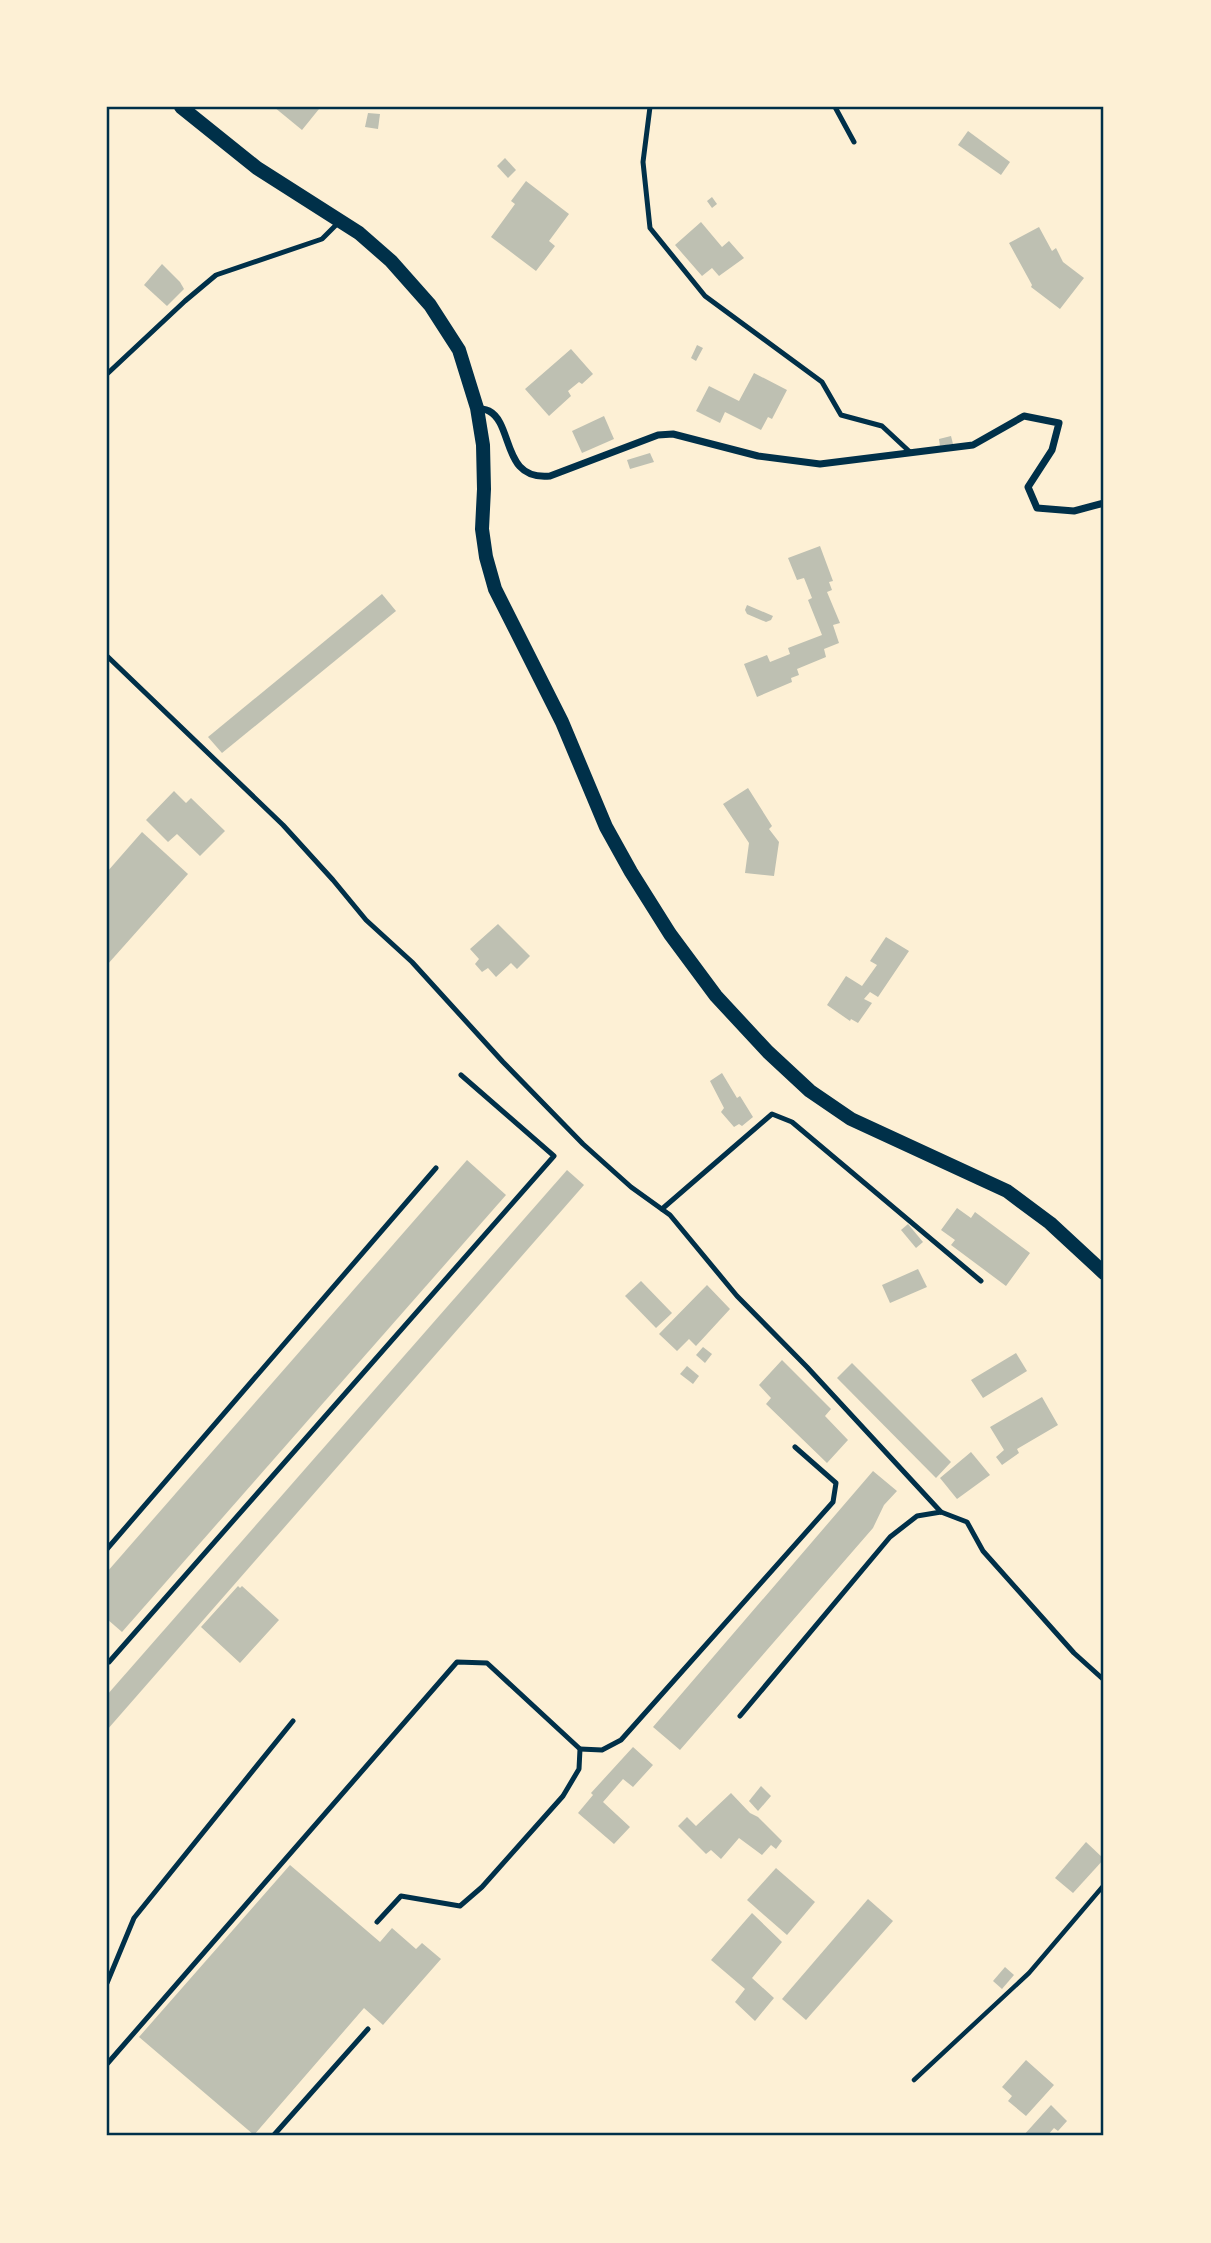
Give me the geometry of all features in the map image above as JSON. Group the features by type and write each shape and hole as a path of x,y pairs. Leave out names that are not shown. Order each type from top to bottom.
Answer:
{"main road":[{"path":"181,107 257,169 359,233 391,261 430,305 459,350 477,408 483,445 482,529 495,589 562,722 606,827 670,934 716,996 768,1052 810,1091 851,1119 1007,1191 1050,1223 1104,1273"}],"street":[{"path":"477,408 489,411 496,417 516,462 537,477 550,476 658,435 673,434 758,456 820,464 974,444 1024,416 1059,423 1052,450 1028,487 1037,509 1074,511 1104,503"}],"lane":[{"path":"650,107 643,162 650,228 705,296 822,382 841,415 882,426 911,453"},
{"path":"835,107 854,142"},
{"path":"107,374 216,275 322,239 341,220"},
{"path":"107,656 284,825 366,920 412,962 503,1062 583,1144 632,1187 670,1215 737,1296 807,1367 941,1512 967,1522 983,1551 1074,1653 1104,1680"},
{"path":"107,1661 109,1662 554,1156 461,1075"},
{"path":"662,1209 772,1114 792,1122 981,1281"},
{"path":"107,1549 436,1168"},
{"path":"107,2064 457,1661 487,1663 580,1749 602,1750 621,1740 832,1502 836,1483 795,1447"},
{"path":"740,1716 890,1536 917,1516 941,1512"},
{"path":"107,1983 134,1918 293,1721"},
{"path":"377,1922 401,1896 460,1906 482,1887 563,1796 579,1769 580,1749"},
{"path":"273,2136 368,2029"}],"path":[{"path":"914,2080 1029,1973 1104,1885"}],"building":[{"path":"274,107 316,107 319,109 302,130"},
{"path":"368,113 380,114 378,129 365,127"},
{"path":"968,131 1010,162 1001,175 958,145"},
{"path":"505,158 516,170 508,178 497,166"},
{"path":"526,181 569,214 549,241 555,246 536,271 491,237 515,204 511,201"},
{"path":"712,197 717,204 712,208 707,201"},
{"path":"701,222 722,247 729,241 744,258 719,276 712,268 702,276 675,245"},
{"path":"1039,227 1052,251 1056,248 1063,262 1084,278 1060,309 1031,287 1009,243"},
{"path":"162,264 184,289 167,306 144,285"},
{"path":"697,345 703,348 696,361 691,358"},
{"path":"571,349 593,374 568,391 571,396 549,416 525,389"},
{"path":"754,373 787,390 772,419 768,417 761,430 725,412 720,423 696,411 709,386 739,401"},
{"path":"604,416 614,439 582,453 572,431"},
{"path":"951,436 953,444 940,446 939,439"},
{"path":"650,453 654,462 630,469 627,460"},
{"path":"820,546 833,581 829,582 832,590 827,592 840,623 833,625 839,643 824,649 826,657 797,669 799,675 791,678 792,682 757,697 744,664 767,655 770,662 790,654 788,648 822,635 808,600 812,598 804,578 797,580 788,558"},
{"path":"382,594 396,611 222,753 208,737"},
{"path":"747,605 773,616 771,620 766,622 747,614"},
{"path":"748,788 772,826 769,829 779,842 774,876 745,873 749,843 723,804"},
{"path":"174,791 186,803 191,798 225,831 200,856 177,834 168,842 146,820"},
{"path":"142,832 188,874 107,965 107,872"},
{"path":"498,924 530,956 517,969 511,963 496,977 488,968 482,972 475,964 479,959 470,949"},
{"path":"886,937 909,951 878,997 870,992 864,999 872,1003 858,1023 851,1019 850,1021 827,1005 846,976 862,986 877,965 870,961"},
{"path":"722,1073 737,1098 740,1096 753,1117 742,1126 739,1124 734,1127 721,1112 724,1108 710,1081"},
{"path":"467,1160 506,1195 122,1632 107,1619 107,1572"},
{"path":"567,1170 584,1185 107,1730 107,1695"},
{"path":"957,1208 971,1218 975,1212 1030,1253 1006,1286 951,1245 955,1240 941,1230"},
{"path":"908,1224 923,1242 916,1248 901,1230"},
{"path":"918,1269 927,1287 890,1303 882,1285"},
{"path":"641,1281 672,1313 656,1328 625,1296"},
{"path":"707,1285 730,1309 696,1346 689,1339 677,1351 659,1334"},
{"path":"703,1347 712,1354 705,1363 696,1355"},
{"path":"1016,1353 1027,1371 983,1398 971,1380"},
{"path":"782,1360 831,1409 825,1416 848,1440 827,1463 766,1404 771,1398 759,1385"},
{"path":"852,1363 951,1462 936,1478 837,1378"},
{"path":"687,1366 699,1376 693,1384 680,1374"},
{"path":"1042,1397 1058,1425 1017,1449 1019,1453 1002,1465 996,1457 1004,1450 990,1427"},
{"path":"971,1452 990,1475 957,1499 940,1478"},
{"path":"873,1471 897,1491 884,1505 873,1528 680,1750 653,1727"},
{"path":"238,1586 242,1586 279,1620 240,1663 201,1627"},
{"path":"633,1747 653,1765 633,1787 623,1779 603,1802 630,1827 614,1844 578,1813 593,1795 591,1793"},
{"path":"761,1786 771,1796 758,1811 749,1801"},
{"path":"731,1793 782,1841 776,1849 771,1845 762,1855 739,1838 721,1859 711,1850 706,1854 678,1826 687,1817 696,1826"},
{"path":"1086,1842 1104,1859 1073,1893 1055,1878"},
{"path":"290,1865 380,1942 392,1928 416,1949 422,1943 441,1959 383,2025 364,2008 254,2135 139,2037"},
{"path":"776,1868 815,1902 787,1935 747,1900"},
{"path":"868,1899 893,1921 806,2020 782,1999"},
{"path":"752,1913 782,1942 752,1978 774,1998 755,2021 735,2002 745,1989 711,1960"},
{"path":"1005,1967 1014,1975 1002,1989 993,1981"},
{"path":"1026,2060 1054,2085 1026,2116 1008,2101 1012,2096 1002,2087"},
{"path":"1051,2105 1067,2121 1058,2131 1054,2128 1047,2136 1023,2136"}]}
